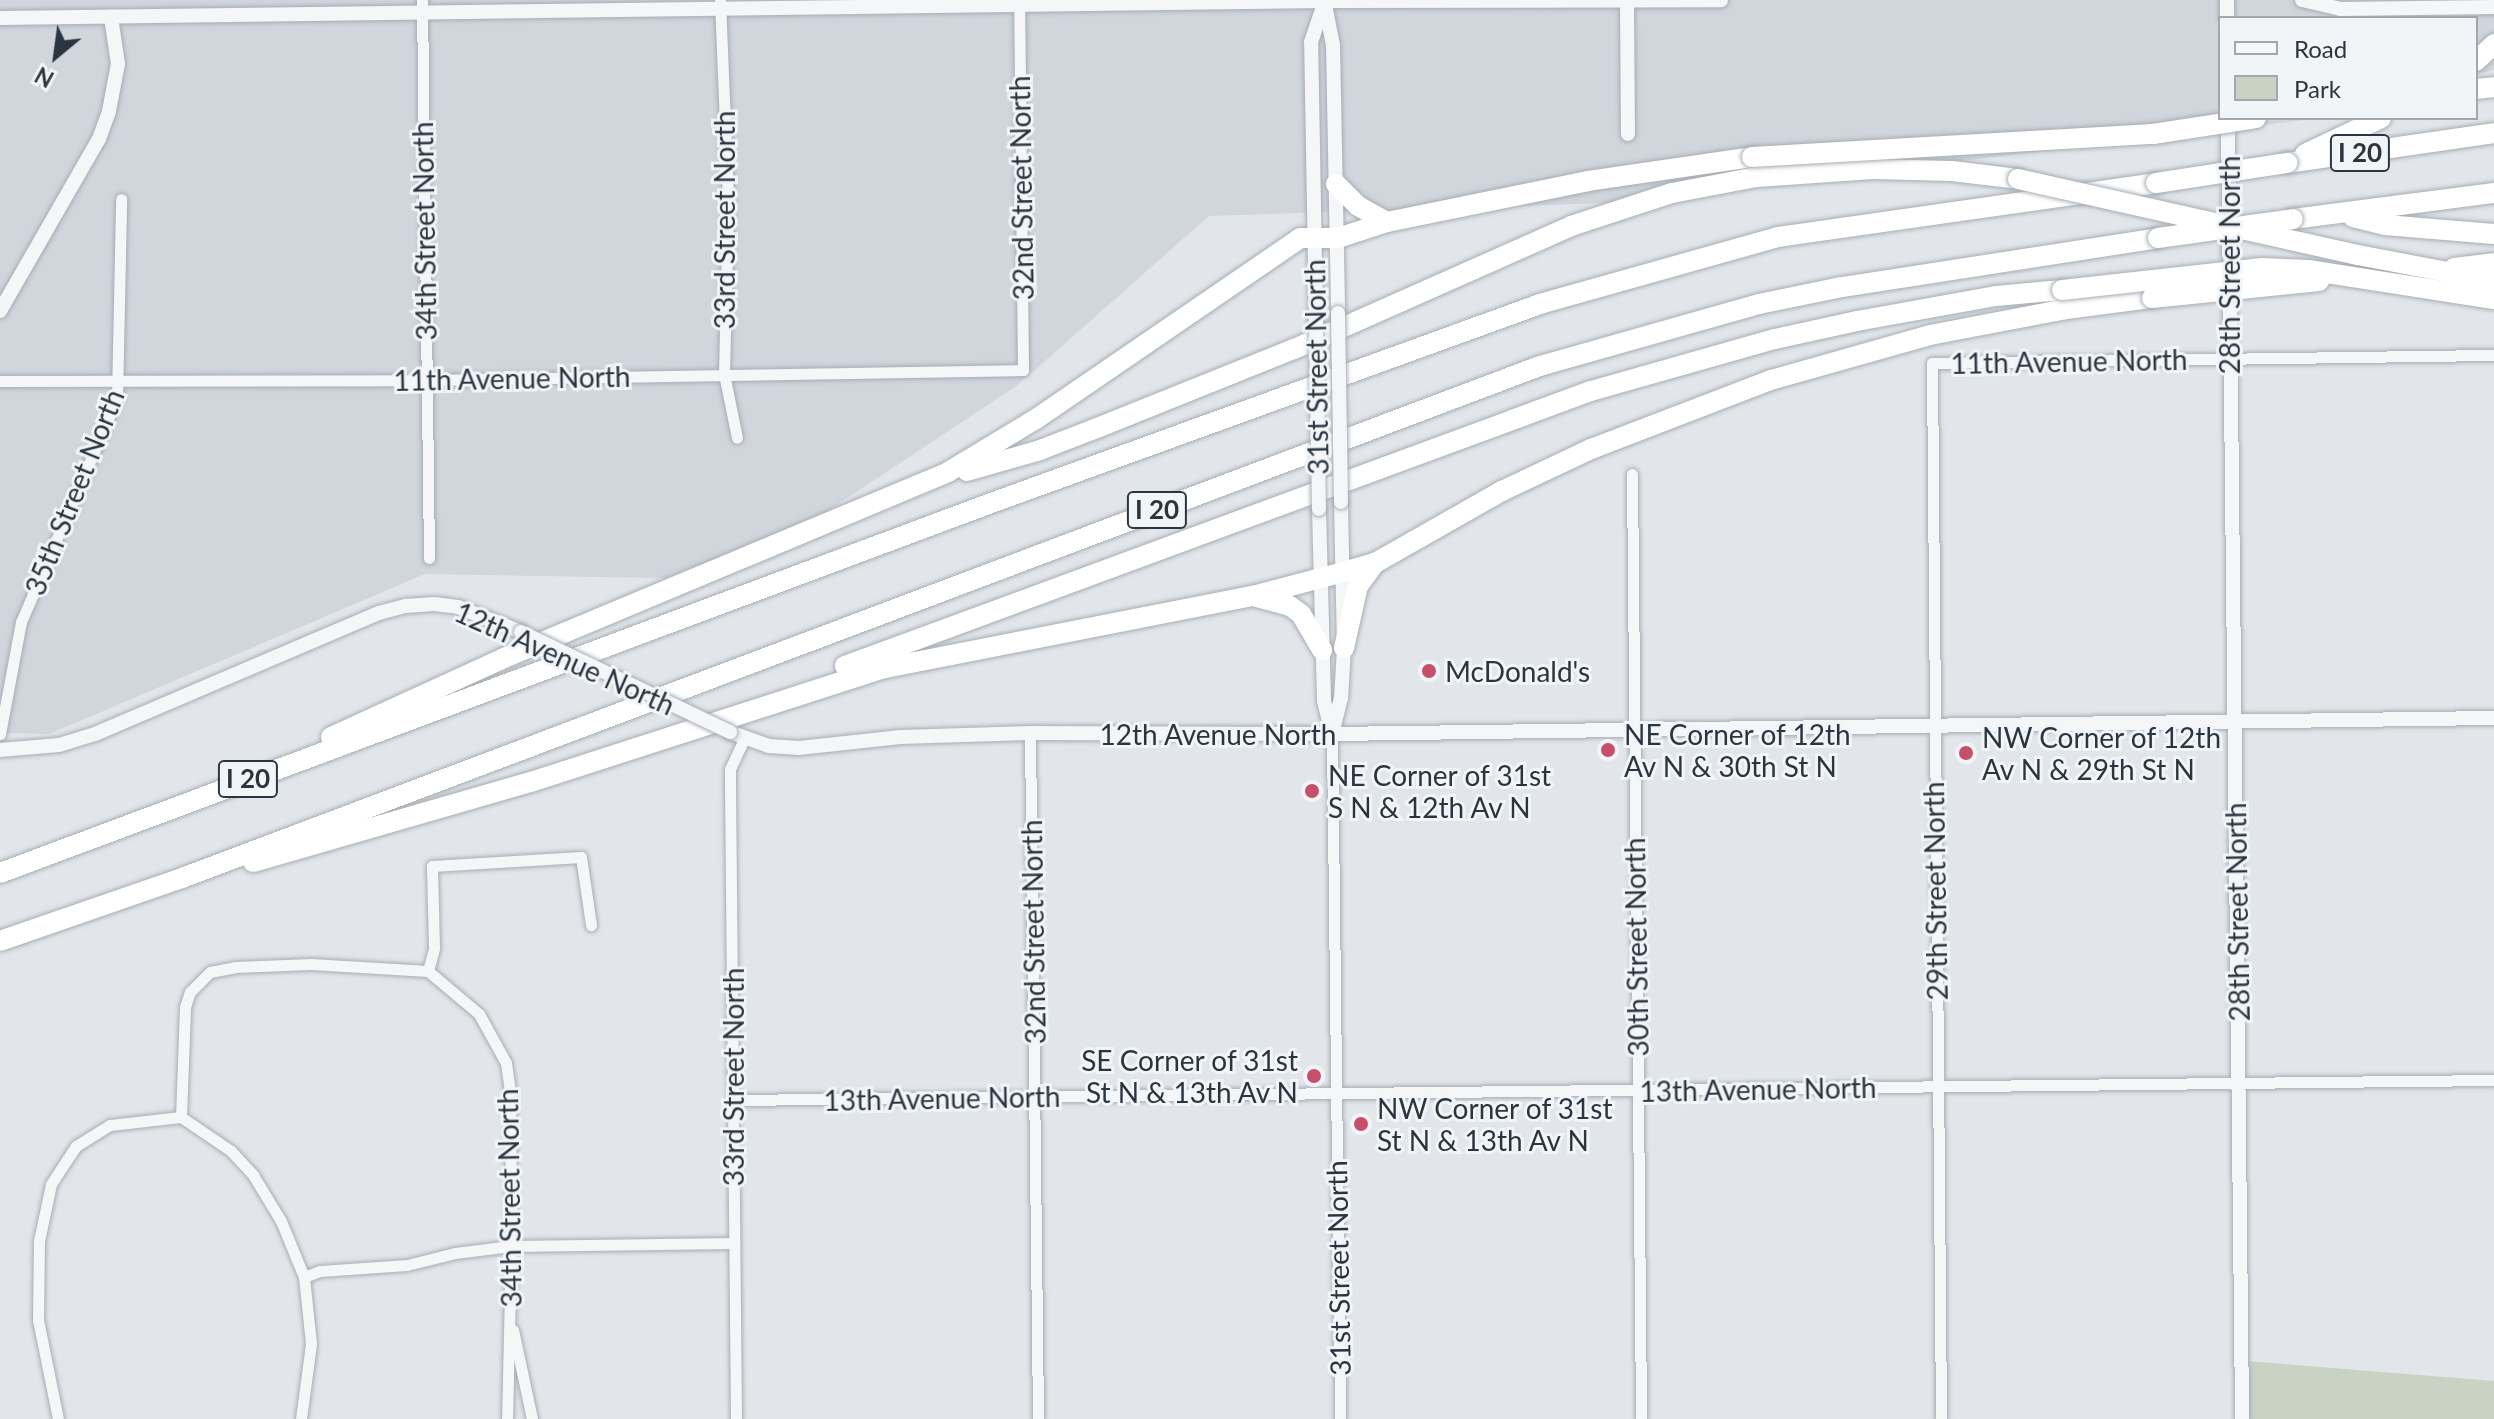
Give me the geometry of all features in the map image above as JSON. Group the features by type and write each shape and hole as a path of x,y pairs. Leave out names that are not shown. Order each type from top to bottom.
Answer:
{"highway":[{"path":"2478,59 2494,44"},
{"path":"173,806 504,658 909,488 986,451 1300,238 1338,238 1387,222 1620,175 1752,157 2153,134 2243,120"},
{"path":"2287,163 2377,120"},
{"name":"I 20","path":"0,873 983,506 1540,304 1778,237 2494,133"},
{"path":"909,488 1040,450 1294,349 1571,226 1672,193 1790,173 1873,169 1952,171 2018,179 2358,255 2494,281"},
{"path":"1336,184 1358,206 1387,222"},
{"name":"I 20","path":"0,941 182,878 1540,366 1759,304 1842,287 2158,238 2494,193"},
{"path":"2337,214 2385,225 2494,234"},
{"path":"182,878 284,855 557,773 880,669 1253,596 1375,563 1591,449 1758,385 1930,335 2066,309 2494,263"},
{"path":"557,773 1591,391 1775,339 1996,296 2262,268 2308,270 2494,299"},
{"path":"1344,648 1358,586 1375,563"},
{"path":"1253,596 1290,606 1301,614 1322,650"}],"street":[{"path":"0,18 422,7 720,4 1019,7 1325,1 1721,0"},
{"path":"2302,0 2340,9 2494,7"},
{"name":"31st Street North","path":"1325,1 1333,45 1344,648 1341,699 1332,734"},
{"name":"31st Street North","path":"1325,1 1311,42 1312,236 1324,701 1332,734 1340,1419"},
{"path":"1627,1 1628,134"},
{"name":"33rd Street North","path":"720,4 728,199 724,374 737,438"},
{"name":"34th Street North","path":"422,7 422,197 429,558"},
{"name":"32nd Street North","path":"1019,7 1023,370"},
{"path":"0,311 99,139 109,111 118,64 111,17"},
{"name":"28th Street North","path":"2228,120 2242,1419"},
{"name":"35th Street North","path":"0,734 21,622 117,398 121,199"},
{"name":"11th Avenue North","path":"1932,363 2494,355"},
{"name":"29th Street North","path":"1932,363 1941,1419"},
{"name":"11th Avenue North","path":"0,381 427,380 1023,370"},
{"name":"30th Street North","path":"1632,474 1641,1419"},
{"name":"12th Avenue North","path":"0,750 59,745 95,734 379,613 406,606 434,604 458,607 521,632 744,739 769,746 799,748 924,736 1030,733 1332,734 2494,718"},
{"name":"32nd Street North","path":"1030,733 1038,1419"},
{"name":"33rd Street North","path":"736,1419 730,769 744,739"},
{"path":"181,1117 185,1007 190,992 210,972 235,967 299,964 428,971 434,948 432,866 581,857 591,925"},
{"name":"34th Street North","path":"428,971 479,1014 506,1063 510,1092 511,1246 507,1419"},
{"name":"13th Avenue North","path":"733,1100 2494,1080"},
{"path":"58,1419 38,1320 39,1241 51,1184 76,1146 110,1125 181,1117 231,1151 253,1175 281,1221 304,1277 311,1344 301,1419"},
{"path":"304,1277 320,1271 407,1265 455,1253 511,1246 734,1243"},
{"name":"34th Street North","path":"511,1322 532,1419"}],"shaded area":[{"path":"0,0 2494,0 2494,70 2478,74 2478,16 2218,16 2218,120 2304,120 1609,203 1209,216 1019,384 808,524 665,578 425,574 49,734 0,733"}],"green space":[{"path":"2247,1361 2494,1381 2494,1419 2249,1419"}],"place":[{"name":"McDonald's","path":"1429,671"},
{"name":"NE Corner of 12th Av N & 30th St N","path":"1608,750"},
{"name":"NW Corner of 12th Av N & 29th St N","path":"1966,753"},
{"name":"NE Corner of 31st S N & 12th Av N","path":"1312,791"},
{"name":"SE Corner of 31st St N & 13th Av N","path":"1314,1076"},
{"name":"NW Corner of 31st St N & 13th Av N","path":"1361,1124"}]}
